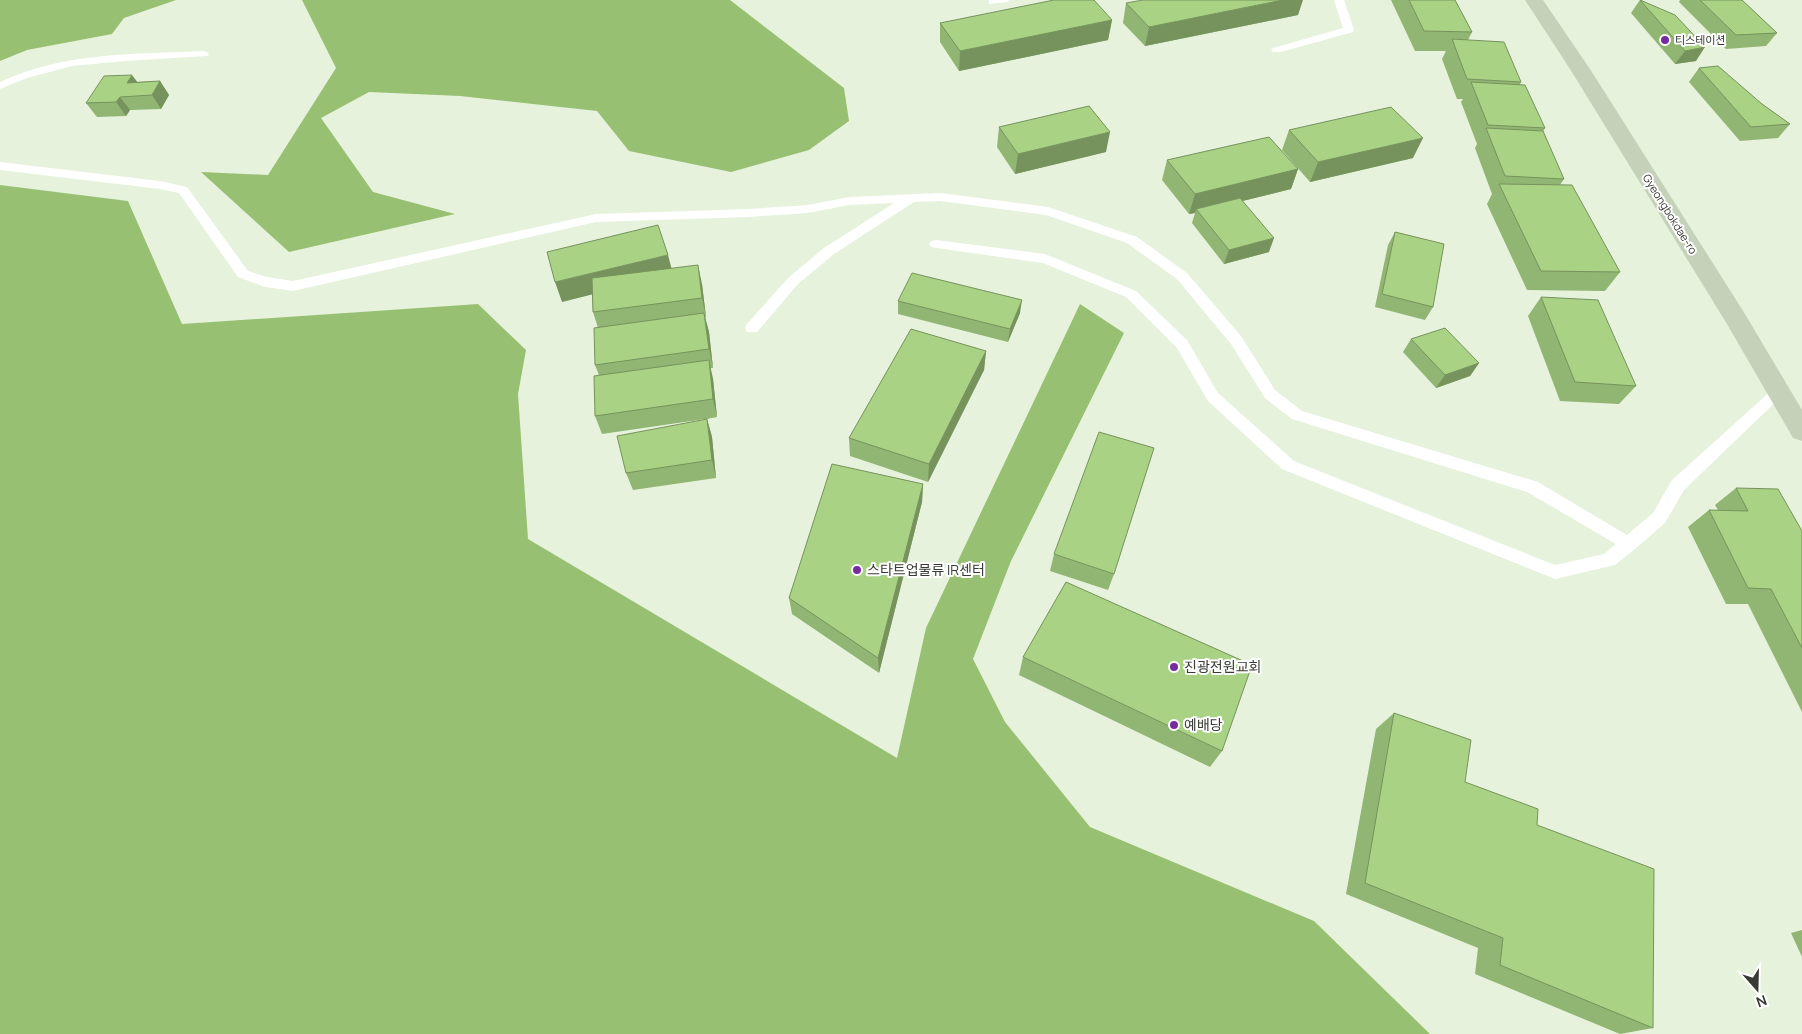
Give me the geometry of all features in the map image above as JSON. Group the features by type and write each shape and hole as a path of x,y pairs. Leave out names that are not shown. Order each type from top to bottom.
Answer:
{"street":[{"name":"Gyeongbokdae-ro","path":"1534,0 1580,69 1737,320 1778,393 1802,431"}],"lane":[{"path":"993,2 1004,0"},
{"path":"1277,50 1349,30 1339,0"},
{"path":"0,86 28,73 74,62 203,54"},
{"path":"0,166 160,185 183,190 243,274 265,282 293,286 596,218 748,214 808,208 849,201 940,197 1048,211 1132,240 1182,276 1236,340 1270,394 1298,415 1532,487 1628,544"},
{"path":"752,328 793,281 829,250 912,198"},
{"path":"936,244 1045,260 1131,294 1182,344 1213,397 1288,465 1555,572 1610,560 1659,518 1678,485 1778,393"}],"green space":[{"path":"0,0 176,0 124,18 112,34 27,50 0,61"},
{"path":"302,0 730,0 844,88 849,121 809,150 731,172 629,151 597,111 460,96 369,92 321,118 373,192 455,214 289,252 201,172 268,175 336,68"},
{"path":"0,185 128,201 182,324 478,304 526,350 518,394 528,539 897,758 926,628 1080,304 1124,333 1011,561 973,659 1005,722 1090,827 1314,921 1430,1034 0,1034"}],"building":[{"path":"1054,0 1094,0 1112,20 960,51 940,23"},
{"path":"1143,0 1283,0 1149,27 1126,3"},
{"path":"1409,0 1455,0 1472,32 1424,31"},
{"path":"1640,0 1675,15 1705,47 1685,51"},
{"path":"1700,0 1742,0 1777,33 1736,35"},
{"path":"1452,39 1504,42 1521,82 1467,79"},
{"path":"1718,66 1762,104 1790,124 1751,127 1699,68"},
{"path":"132,75 127,83 160,81 152,95 120,97 116,102 86,103 104,76"},
{"path":"1471,82 1525,85 1545,128 1488,125"},
{"path":"1089,106 1110,132 1018,154 999,127"},
{"path":"1391,107 1423,138 1318,162 1289,130"},
{"path":"1486,128 1543,131 1564,179 1505,176"},
{"path":"1269,137 1298,169 1195,194 1167,160"},
{"path":"1499,184 1572,185 1620,272 1541,271"},
{"path":"1240,198 1274,238 1229,250 1196,209"},
{"path":"658,225 668,255 555,282 547,252"},
{"path":"1395,232 1444,244 1433,307 1382,294"},
{"path":"698,265 702,298 593,312 592,278"},
{"path":"912,273 1022,300 1010,329 898,301"},
{"path":"1541,297 1598,300 1636,386 1575,382"},
{"path":"704,313 709,349 595,365 594,328"},
{"path":"1445,328 1479,363 1445,375 1411,339"},
{"path":"911,329 986,351 929,464 849,438"},
{"path":"709,360 713,399 595,416 594,376"},
{"path":"707,419 712,460 626,473 617,436"},
{"path":"1099,432 1154,448 1114,574 1054,554"},
{"path":"832,464 923,484 878,658 789,598"},
{"path":"1736,488 1778,489 1802,531 1802,648 1771,589 1748,588 1709,510 1748,511"},
{"name":"예배당","path":"1066,582 1252,665 1222,751 1023,657"},
{"path":"1394,713 1471,740 1465,782 1538,809 1537,825 1654,869 1653,1028 1500,965 1503,938 1365,883"}],"place":[{"name":"티스테이션","path":"1665,40"},
{"name":"스타트업물류 IR센터","path":"857,570"},
{"name":"진광전원교회","path":"1174,667"},
{"name":"예배당","path":"1174,725"}]}
